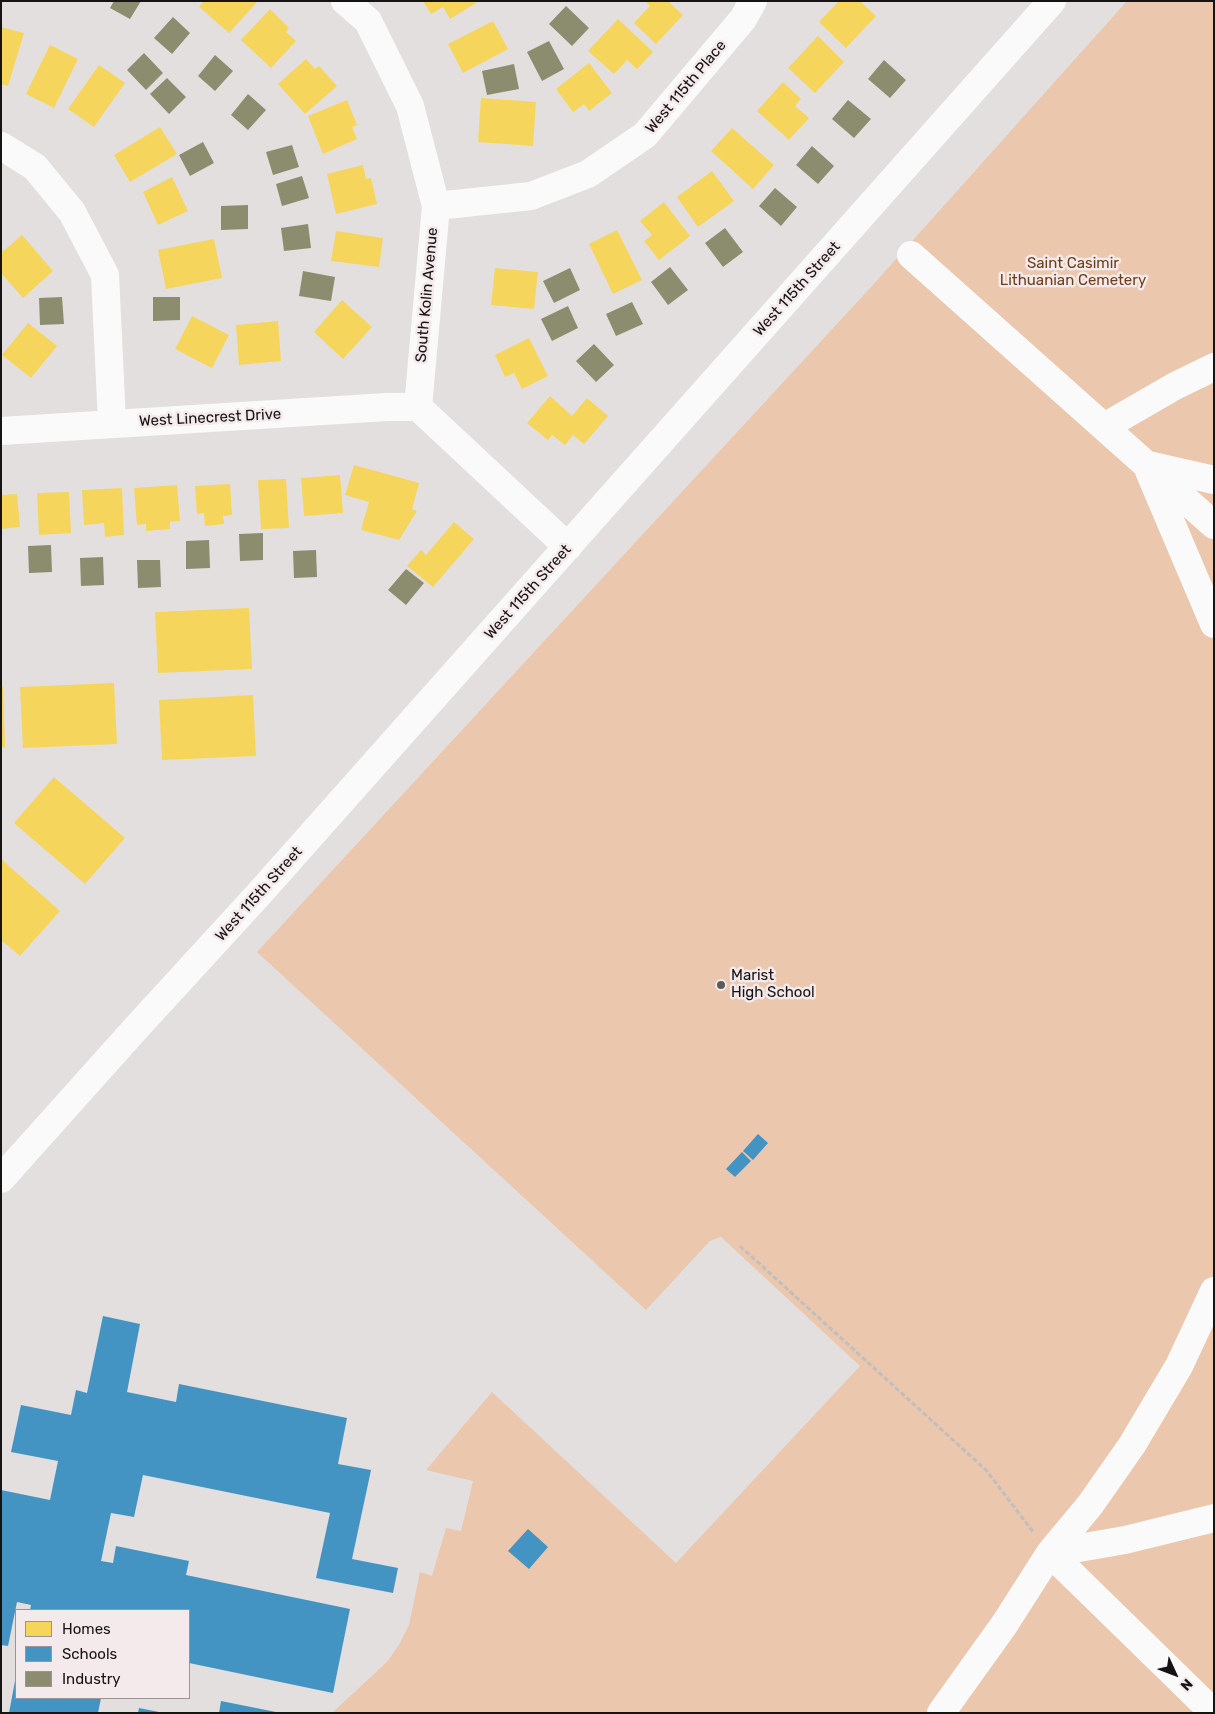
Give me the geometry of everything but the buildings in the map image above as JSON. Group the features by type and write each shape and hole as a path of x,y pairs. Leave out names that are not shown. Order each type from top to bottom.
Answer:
{"street":[{"name":"South Kolin Avenue","path":"345,1 368,21 410,106 436,206 418,407"},
{"name":"West 115th Place","path":"436,206 531,196 588,174 645,135 743,19 753,1"},
{"name":"West 115th Street","path":"1,1179 137,1027 258,896 1052,1"},
{"path":"1,146 35,167 72,212 105,275 112,423"},
{"path":"912,255 1214,524"},
{"path":"1104,428 1175,386 1214,367"},
{"name":"West Linecrest Drive","path":"1,431 387,407 418,407"},
{"path":"418,407 568,547"},
{"path":"1146,465 1214,480"},
{"path":"1146,465 1214,624"},
{"path":"941,1713 1004,1625 1050,1553 1090,1505 1132,1445 1180,1366 1214,1291"},
{"path":"1050,1553 1125,1540 1214,1518"},
{"path":"1050,1553 1214,1712"}],"path":[{"path":"740,1246 986,1470 1050,1553"}],"green space":[{"name":"Marist High School","path":"1127,1 1214,1 1214,1713 332,1713 387,1662 399,1645 409,1625 420,1572 432,1576 446,1528 461,1531 473,1481 426,1470 492,1392 676,1563 860,1366 721,1237 710,1241 646,1310 257,952 872,286"}],"place":[{"name":"Marist High School","path":"721,985"}],"park label":[{"name":"Saint Casimir Lithuanian Cemetery","path":"1073,272"}]}
